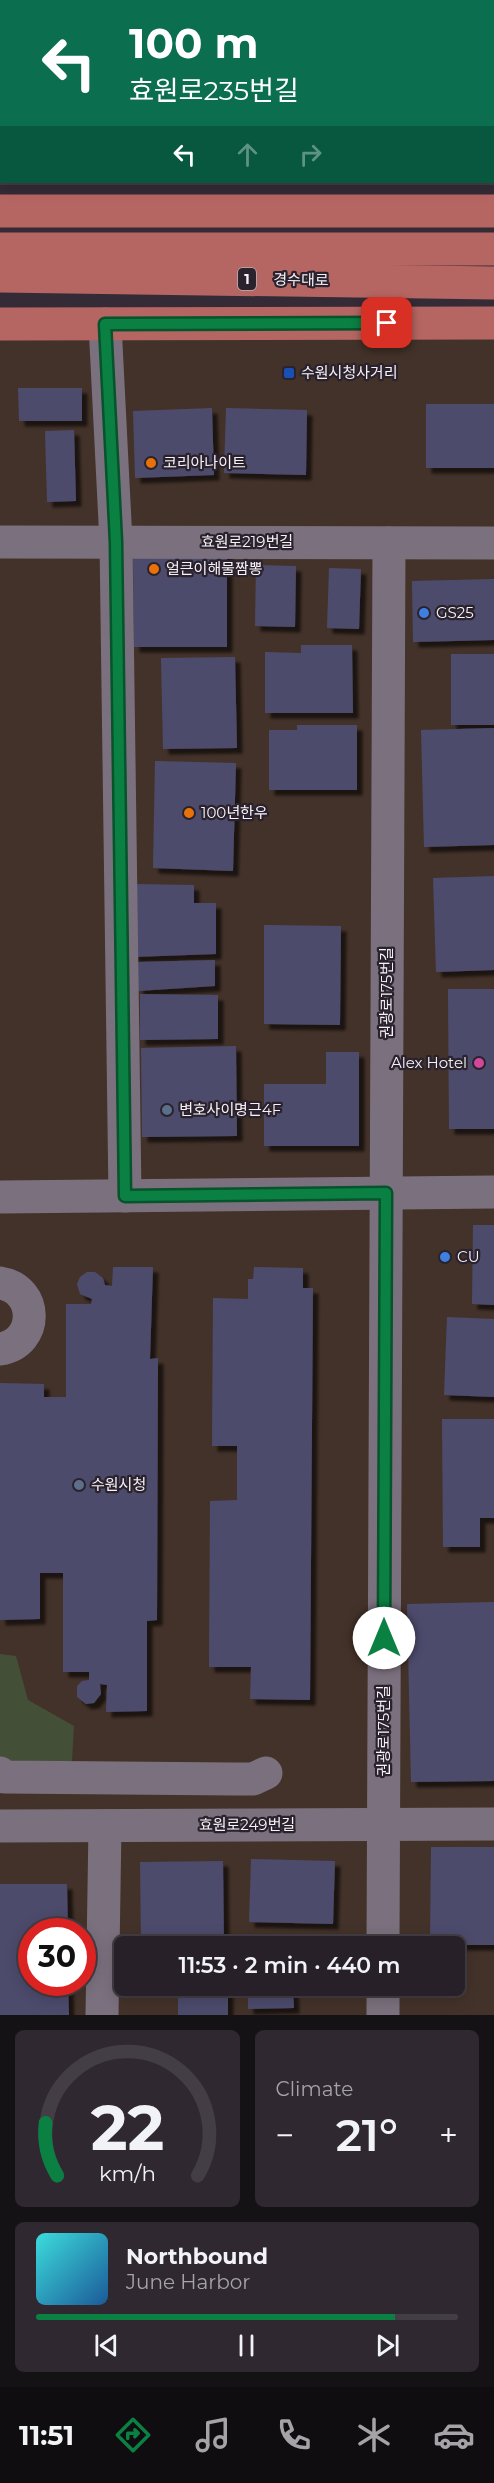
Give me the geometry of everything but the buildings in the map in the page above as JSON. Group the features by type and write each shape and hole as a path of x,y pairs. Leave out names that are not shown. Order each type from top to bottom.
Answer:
{"main road":[{"path":"0,212 494,211"},
{"name":"경수대로","path":"0,249 494,249"},
{"name":"경수대로","path":"0,276 494,284"},
{"path":"0,324 494,323"}],"street":[{"path":"105,324 116,542 125,1196"},
{"name":"효원로219번길","path":"0,542 494,543"},
{"name":"권광로175번길","path":"383,1936 389,543"},
{"path":"0,1197 494,1192"},
{"path":"0,1283 12,1286 21,1292 30,1311 27,1331 21,1339 12,1346 0,1349"},
{"path":"0,1773 4,1777 234,1779 253,1779 266,1773"},
{"name":"효원로249번길","path":"0,1826 494,1824"},
{"path":"102,2015 105,1826"},
{"path":"383,1996 383,2015"}],"shaded area":[{"path":"494,325 494,2015 0,2015 0,328"}],"green space":[{"path":"0,1654 16,1656 28,1700 74,1726 72,1761 0,1777"}],"place":[{"name":"수원시청사거리","path":"289,373"},
{"name":"코리아나이트","path":"151,463"},
{"name":"얼큰이해물짬뽕","path":"154,569"},
{"name":"GS25","path":"424,613"},
{"name":"100년한우","path":"189,813"},
{"name":"Alex Hotel","path":"479,1063"},
{"name":"변호사이명근4F","path":"167,1110"},
{"name":"CU","path":"445,1257"},
{"name":"수원시청","path":"79,1485"}],"route":[{"path":"384,1638 386,1193 125,1196 116,542 105,324 387,323"}]}
